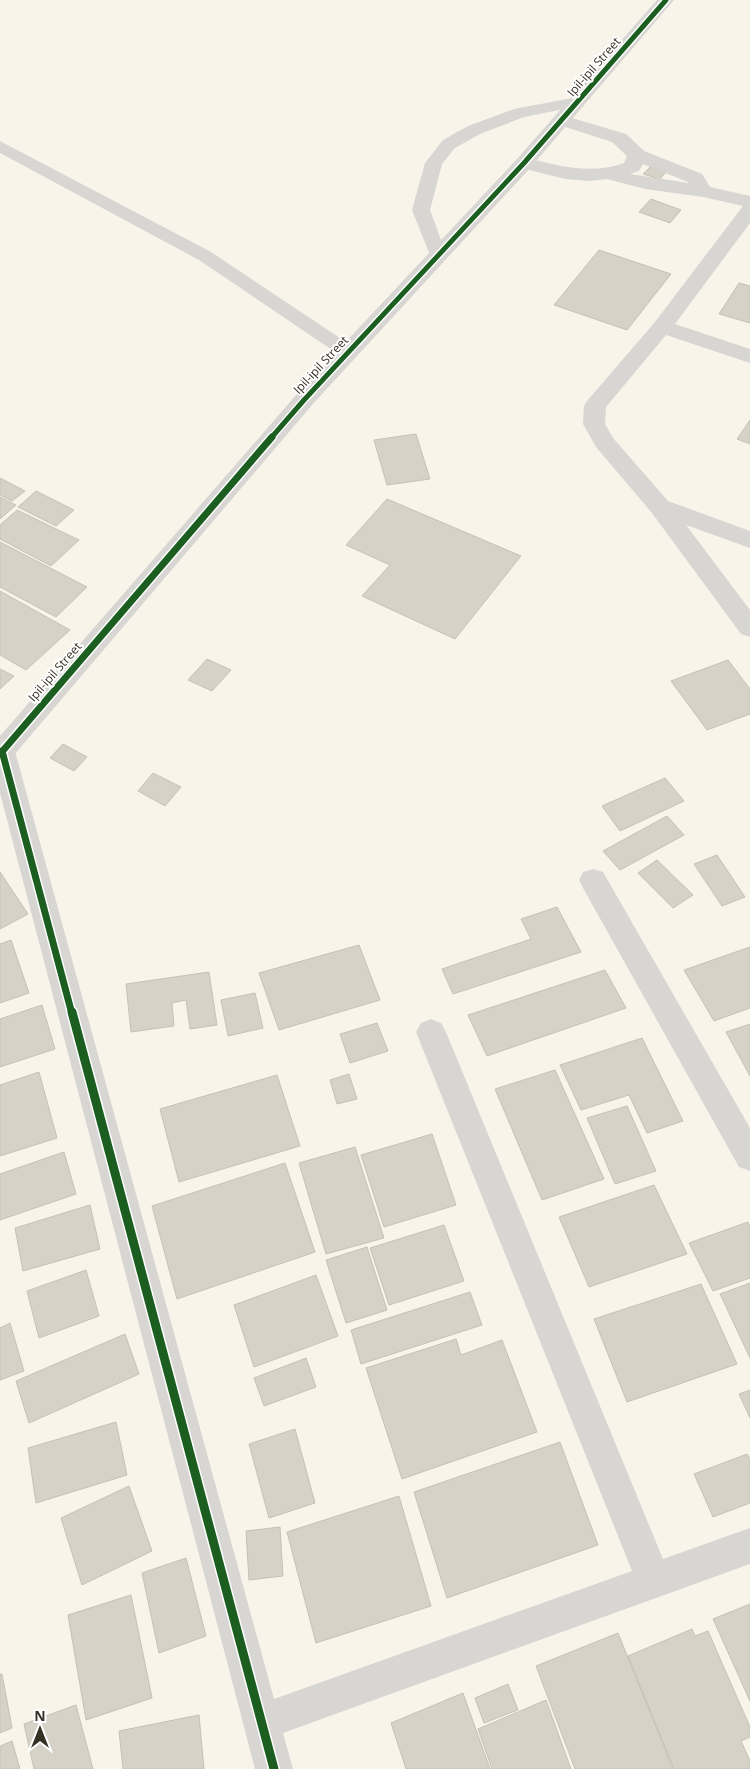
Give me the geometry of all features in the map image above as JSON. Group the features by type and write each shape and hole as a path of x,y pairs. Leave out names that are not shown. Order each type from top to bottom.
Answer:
{"street":[{"name":"Ipil-ipil Street","path":"1,752 304,400 524,163 666,0"},
{"path":"562,120 620,138 637,155 695,178 703,191"},
{"path":"612,175 632,167 637,155"},
{"path":"524,163 578,176 612,175 644,183 703,191 750,202"},
{"path":"750,210 662,327 595,406 594,424 604,442 660,507 750,628"},
{"path":"662,327 750,356"},
{"path":"660,507 750,540"},
{"path":"1,752 274,1769"},
{"path":"592,880 750,1157"},
{"path":"431,1032 654,1582"},
{"path":"261,1722 750,1546"}],"lane":[{"path":"438,256 422,210 434,163 449,144 474,130 520,113 578,102"},
{"path":"0,146 205,256 348,352"}],"building":[{"path":"650,167 666,172 660,179 643,174"},
{"path":"651,199 681,210 670,223 639,212"},
{"path":"599,250 671,274 627,330 554,305"},
{"path":"739,283 750,286 750,323 719,314"},
{"path":"750,420 750,444 737,439"},
{"path":"416,434 430,479 387,485 374,440"},
{"path":"0,478 25,491 12,501 0,495"},
{"path":"36,491 74,510 56,526 18,507"},
{"path":"0,497 16,505 0,519"},
{"path":"387,499 521,556 455,639 362,596 390,565 346,545"},
{"path":"17,510 79,540 51,566 0,539 0,525"},
{"path":"0,542 87,587 56,617 0,587"},
{"path":"0,591 70,630 26,670 0,655"},
{"path":"207,659 231,670 212,691 188,680"},
{"path":"728,660 750,689 750,714 707,730 671,681"},
{"path":"0,669 14,676 0,689"},
{"path":"63,744 87,757 74,771 50,758"},
{"path":"153,773 181,787 165,806 138,791"},
{"path":"665,778 684,801 620,831 602,806"},
{"path":"667,816 684,835 620,870 603,851"},
{"path":"717,855 745,897 722,906 694,864"},
{"path":"657,860 693,895 673,908 638,873"},
{"path":"0,872 28,914 0,929"},
{"path":"557,907 581,952 453,994 442,969 531,939 521,919"},
{"path":"11,940 29,993 0,1003 0,944"},
{"path":"359,945 380,1000 279,1030 259,973"},
{"path":"750,947 750,1008 714,1021 684,970"},
{"path":"605,970 626,1008 487,1056 468,1015"},
{"path":"209,972 217,1025 190,1029 186,1000 172,1003 174,1026 131,1032 126,984"},
{"path":"255,993 263,1028 228,1036 221,1000"},
{"path":"42,1005 55,1049 0,1067 0,1019"},
{"path":"377,1023 388,1051 350,1063 340,1034"},
{"path":"750,1024 750,1076 726,1032"},
{"path":"642,1038 683,1121 647,1133 629,1095 581,1110 560,1065"},
{"path":"555,1070 604,1179 542,1200 495,1089"},
{"path":"39,1072 57,1138 0,1156 0,1085"},
{"path":"349,1074 357,1099 337,1104 330,1080"},
{"path":"277,1075 300,1146 179,1182 160,1109"},
{"path":"627,1106 656,1171 615,1184 587,1118"},
{"path":"432,1134 456,1205 384,1227 361,1155"},
{"path":"355,1147 384,1238 326,1254 299,1163"},
{"path":"64,1152 76,1194 0,1220 0,1174"},
{"path":"285,1163 315,1252 177,1299 152,1206"},
{"path":"654,1185 687,1254 589,1287 559,1217"},
{"path":"90,1205 100,1249 23,1271 15,1228"},
{"path":"748,1222 750,1227 750,1278 713,1291 689,1243"},
{"path":"444,1225 464,1281 389,1305 370,1248"},
{"path":"367,1247 387,1310 346,1323 326,1260"},
{"path":"86,1270 99,1316 39,1338 27,1291"},
{"path":"316,1275 338,1336 254,1367 234,1305"},
{"path":"750,1283 750,1358 720,1294"},
{"path":"701,1284 737,1364 627,1402 594,1319"},
{"path":"470,1292 482,1325 361,1364 351,1330"},
{"path":"10,1323 24,1371 0,1380 0,1328"},
{"path":"125,1334 139,1374 29,1423 16,1381"},
{"path":"456,1339 461,1355 502,1340 537,1432 402,1479 366,1368"},
{"path":"306,1358 316,1387 264,1406 254,1378"},
{"path":"750,1390 750,1418 739,1394"},
{"path":"116,1422 127,1475 36,1503 28,1448"},
{"path":"295,1429 315,1503 269,1518 249,1444"},
{"path":"560,1442 598,1545 447,1598 414,1492"},
{"path":"747,1454 750,1459 750,1503 713,1517 694,1474"},
{"path":"129,1486 152,1551 82,1585 61,1518"},
{"path":"399,1496 431,1606 316,1643 287,1532"},
{"path":"280,1527 283,1576 249,1580 246,1531"},
{"path":"186,1558 206,1636 159,1653 142,1573"},
{"path":"131,1595 152,1698 86,1720 68,1615"},
{"path":"750,1604 750,1701 713,1619"},
{"path":"692,1629 695,1636 708,1631 750,1727 750,1737 741,1741 750,1761 750,1769 674,1769 628,1656"},
{"path":"618,1633 673,1769 575,1769 536,1666"},
{"path":"0,1674 2,1674 12,1728 0,1733"},
{"path":"508,1684 518,1710 484,1723 475,1698"},
{"path":"463,1693 490,1769 406,1769 391,1723"},
{"path":"546,1700 571,1769 492,1769 478,1729"},
{"path":"76,1705 93,1769 34,1769 24,1724"},
{"path":"199,1715 204,1769 123,1769 119,1731"},
{"path":"12,1741 20,1769 0,1769 0,1746"}],"cycle path":[{"path":"0,754 304,400 524,163 666,0"},
{"path":"2,751 274,1769"}]}
